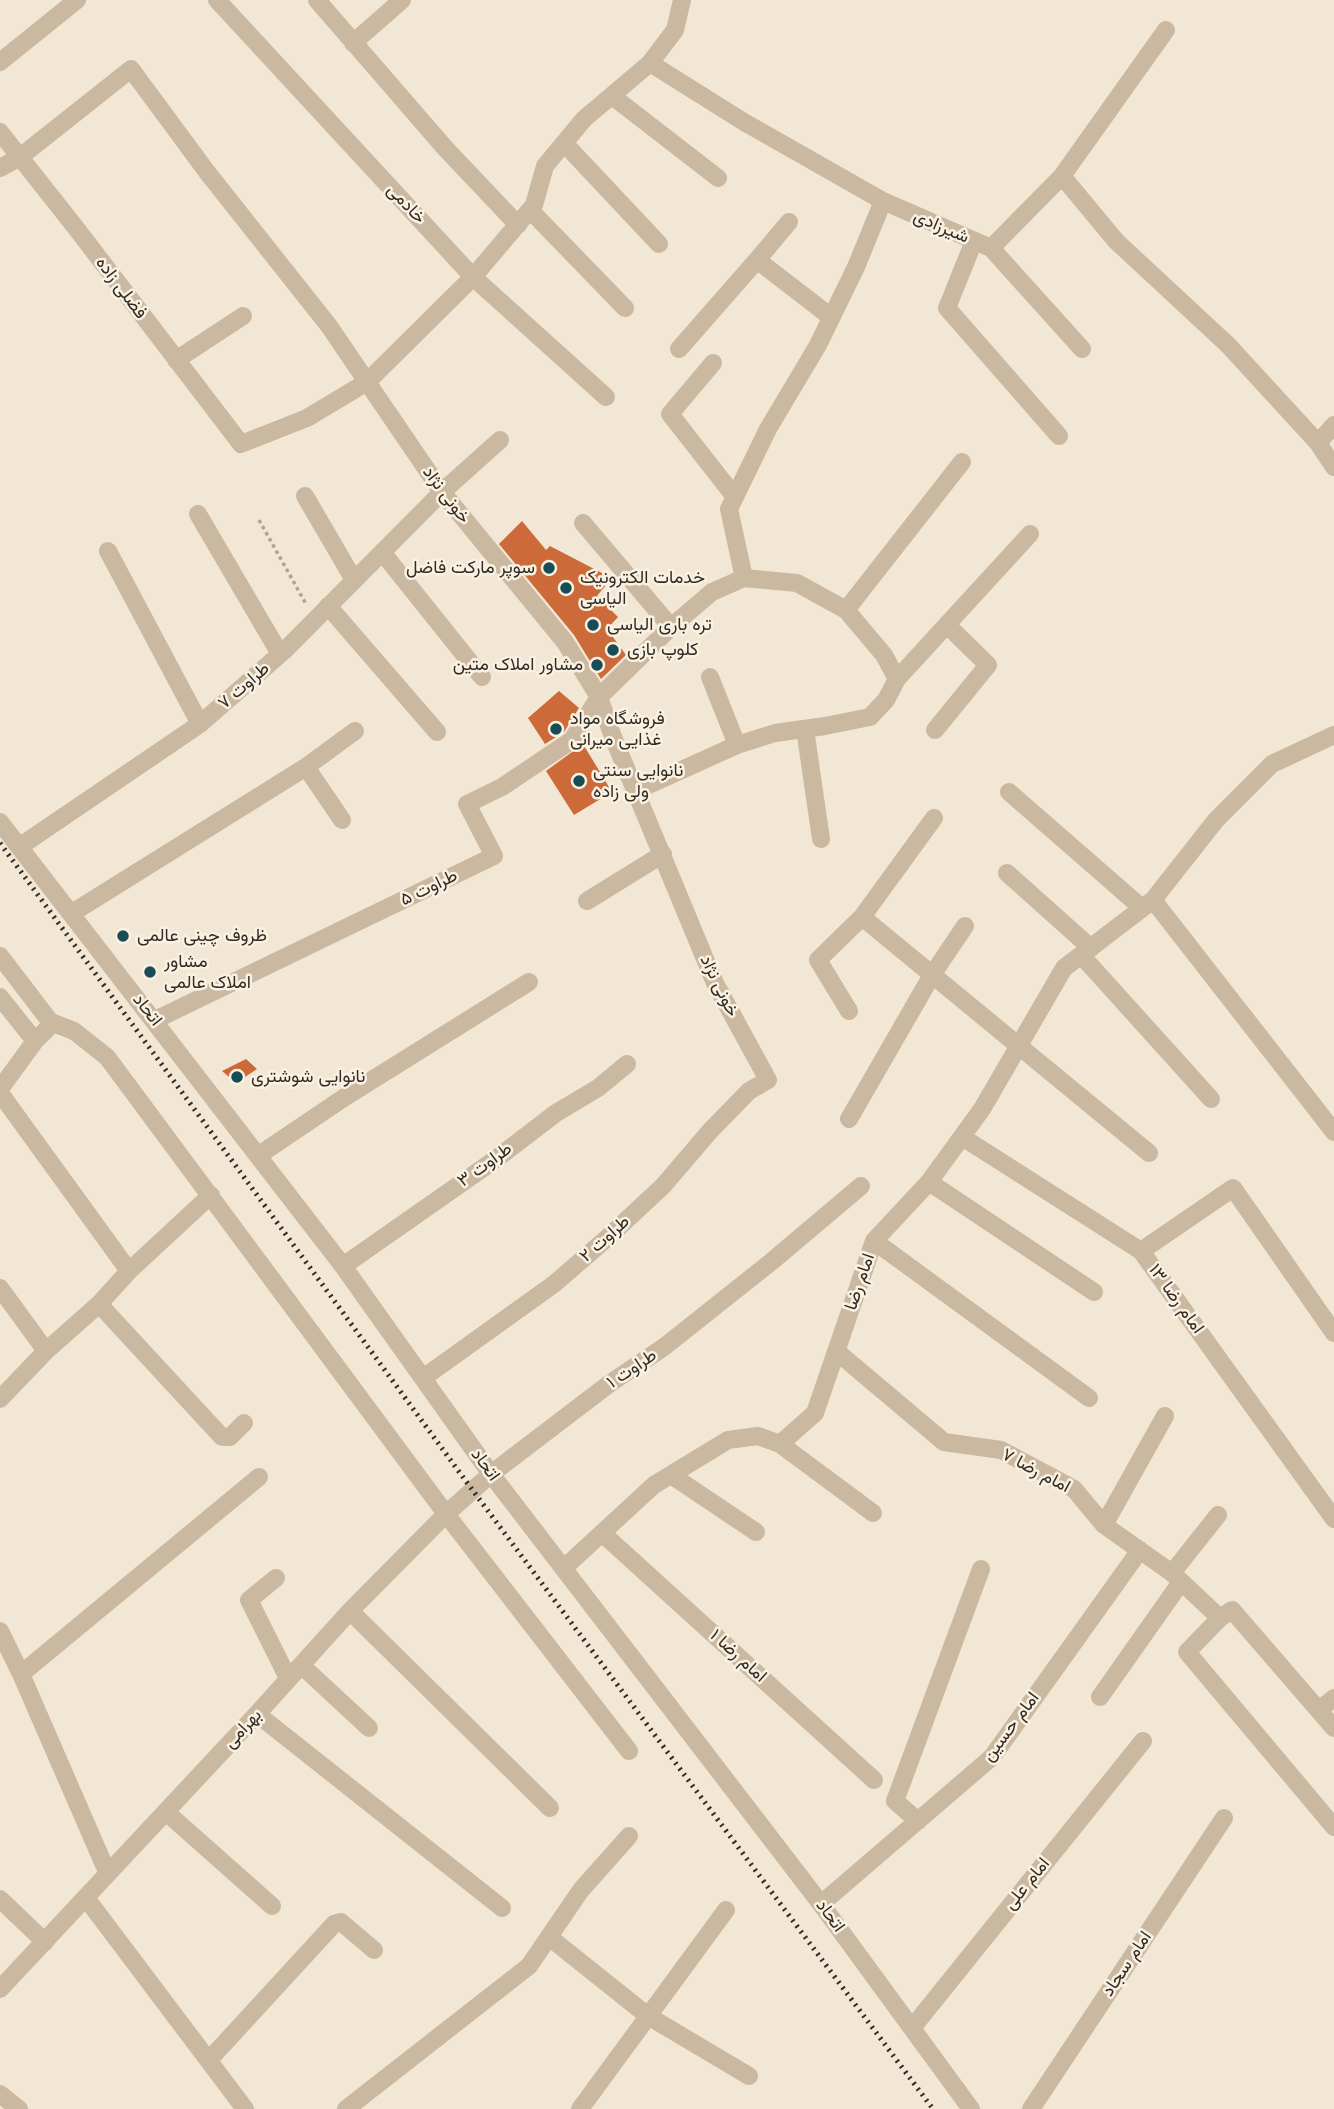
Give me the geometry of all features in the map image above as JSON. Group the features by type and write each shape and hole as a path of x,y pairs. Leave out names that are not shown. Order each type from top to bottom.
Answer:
{"street":[{"path":"0,62 77,0"},
{"name":"خادمی","path":"216,0 473,277 606,397"},
{"path":"317,0 444,148 519,225"},
{"path":"353,43 402,0"},
{"path":"367,382 473,277 519,225 534,205 545,166 584,120 650,63 676,30 682,0"},
{"name":"شیرزادی","path":"650,63 744,122 883,201 991,248 1062,176 1166,30"},
{"name":"خونی نژاد","path":"20,158 131,69 207,172 329,326 442,492 565,642 599,697 715,983 768,1080"},
{"path":"612,96 718,178"},
{"name":"فضلی زاده","path":"0,132 241,444 307,418 367,382"},
{"path":"564,143 659,244"},
{"path":"0,168 20,158"},
{"path":"1062,176 1116,241 1228,345 1318,443 1334,467"},
{"path":"744,578 729,509 768,429 831,317 883,201"},
{"path":"530,210 625,308"},
{"path":"679,349 789,222"},
{"path":"974,241 947,308 1059,436"},
{"path":"991,248 1082,349"},
{"path":"757,260 831,317"},
{"path":"176,360 243,316"},
{"path":"713,363 670,414 735,497"},
{"path":"1318,443 1334,425"},
{"name":"طراوت ۷","path":"19,847 200,724 281,654 442,492 500,440"},
{"path":"846,610 962,462"},
{"path":"305,496 354,580"},
{"path":"198,514 281,654"},
{"path":"583,523 671,627"},
{"path":"635,791 737,745 775,733 870,717 886,700 897,679 1030,534"},
{"path":"108,551 200,724"},
{"path":"382,552 482,677"},
{"path":"599,697 671,627 712,592 744,578 797,583 846,610 884,655 897,679"},
{"path":"322,612 437,732"},
{"path":"935,730 988,665 947,625"},
{"path":"710,677 737,745"},
{"name":"طراوت ۵","path":"155,1020 494,856 467,804 502,787 572,740 599,697"},
{"path":"805,729 821,839"},
{"path":"72,913 306,767 355,731"},
{"name":"امام رضا","path":"780,1444 815,1413 874,1241 929,1182 982,1109 1064,968 1148,904 1216,820 1272,764 1334,735"},
{"path":"306,767 342,820"},
{"path":"1009,792 1148,904 1334,1132"},
{"path":"849,1011 818,960 862,917 933,818"},
{"name":"اتحاد","path":"0,822 343,1266 491,1474 821,1904 971,2109"},
{"path":"587,901 663,854"},
{"path":"1007,873 1086,951 1211,1099"},
{"path":"862,917 1149,1153"},
{"path":"849,1119 932,975 965,926"},
{"path":"0,956 51,1022 74,1031 107,1057 446,1514 629,1751"},
{"path":"259,1155 345,1097 529,982"},
{"path":"2,1006 35,1041"},
{"path":"51,1022 0,1091 129,1270"},
{"name":"طراوت ۳","path":"343,1266 496,1159 556,1113 598,1088 627,1064"},
{"name":"طراوت ۲","path":"423,1378 554,1284 663,1186 710,1130 748,1091 768,1080"},
{"name":"امام رضا ۱۳","path":"962,1137 1141,1251 1334,1519"},
{"path":"929,1182 1094,1292"},
{"name":"طراوت ۱","path":"491,1474 609,1384 664,1347 861,1186"},
{"path":"1141,1251 1233,1188 1334,1332"},
{"path":"0,1399 46,1351 99,1304 129,1270 211,1195"},
{"path":"874,1241 1089,1398"},
{"path":"1,1291 46,1351"},
{"path":"99,1304 222,1437 230,1437 244,1423"},
{"name":"امام رضا ۷","path":"836,1351 944,1442 1001,1451 1074,1489 1104,1525 1226,1614 1334,1728"},
{"path":"1104,1525 1165,1416"},
{"path":"565,1567 654,1485 728,1440 758,1436 780,1444 873,1513"},
{"name":"بهرامی","path":"0,1989 350,1611 446,1514 491,1474"},
{"path":"671,1475 756,1532"},
{"path":"21,1674 259,1477"},
{"path":"1100,1697 1218,1516"},
{"name":"امام رضا ۱","path":"602,1533 874,1780"},
{"name":"امام حسین","path":"821,1904 992,1757 1140,1550"},
{"path":"918,1821 895,1801 981,1569"},
{"path":"276,1578 249,1600 288,1678"},
{"path":"350,1611 550,1808"},
{"path":"1226,1614 1187,1652 1334,1827"},
{"path":"0,1631 108,1874"},
{"path":"301,1665 369,1728"},
{"path":"1319,1710 1334,1698"},
{"path":"257,1714 502,1908"},
{"name":"امام علی","path":"912,2028 1143,1741"},
{"path":"166,1812 272,1906"},
{"name":"امام سجاد","path":"1031,2109 1224,1818"},
{"path":"346,2109 529,1966 581,1890 629,1836"},
{"path":"86,1898 245,2109"},
{"path":"0,1899 45,1942"},
{"path":"580,2109 726,1910"},
{"path":"209,2060 334,1924 341,1922 374,1951"},
{"path":"549,1937 648,2016 749,2076"},
{"path":"0,2094 19,2109"}],"path":[{"path":"259,520 322,612"}],"building":[{"path":"522,521 546,550 550,546 602,573 606,585 597,596 618,617 607,629 626,655 601,679 574,635 499,544"},
{"name":"فروشگاه مواد غذایی میرانی","path":"559,691 579,708 564,732 545,744 528,718"},
{"name":"نانوایی سنتی ولی زاده","path":"583,744 612,792 574,815 546,771"},
{"name":"نانوایی شوشتری","path":"246,1059 257,1069 236,1083 222,1071"}],"railway":[{"path":"0,843 468,1484 933,2109"}],"place":[{"name":"سوپر مارکت فاضل","path":"549,568"},
{"name":"خدمات الکترونیک الیاسی","path":"566,588"},
{"name":"تره باری الیاسی","path":"593,625"},
{"name":"کلوپ بازی","path":"613,650"},
{"name":"مشاور املاک متین","path":"597,665"},
{"name":"فروشگاه مواد غذایی میرانی","path":"556,729"},
{"name":"نانوایی سنتی ولی زاده","path":"579,781"},
{"name":"ظروف چینی عالمی","path":"123,936"},
{"name":"مشاور املاک عالمی","path":"150,972"},
{"name":"نانوایی شوشتری","path":"237,1077"}]}
